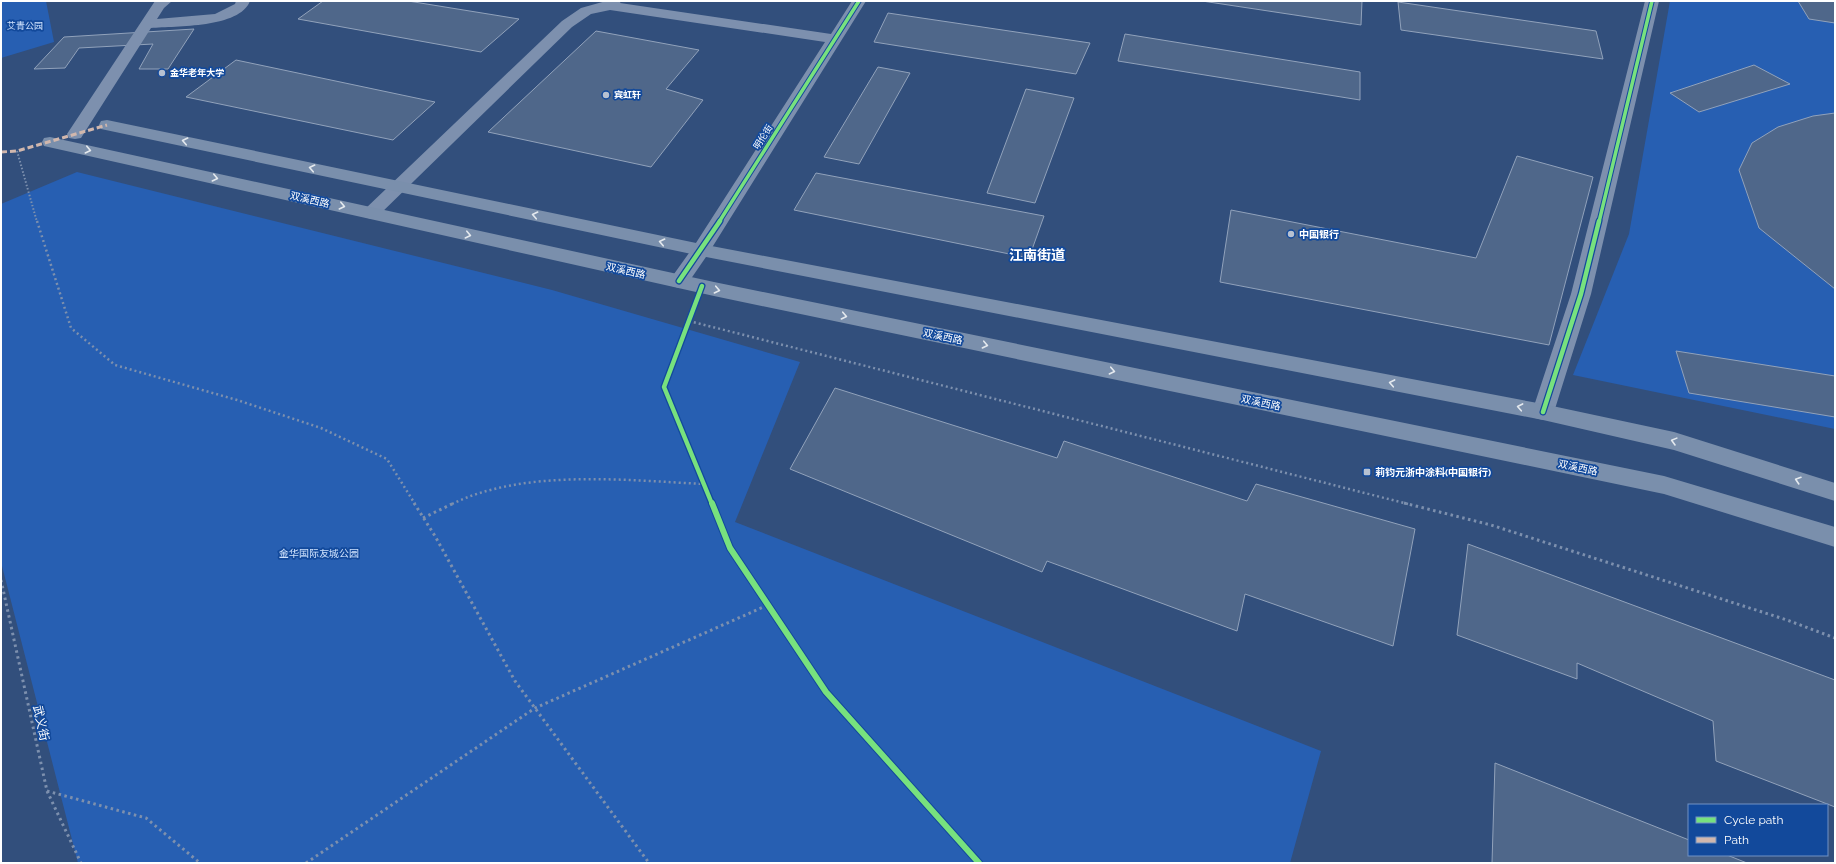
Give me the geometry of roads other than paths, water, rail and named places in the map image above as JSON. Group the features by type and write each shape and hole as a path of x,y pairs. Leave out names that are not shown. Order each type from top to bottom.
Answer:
{"main road":[{"path":"107,125 701,250 1543,412 1674,441 1835,492"},
{"name":"双溪西路","path":"50,142 702,286 1664,485 1835,537"}],"street":[{"path":"75,134 159,5 165,1"},
{"path":"147,24 218,18 241,6 243,1"},
{"name":"明伦街","path":"679,281 701,250 859,1"},
{"path":"1543,412 1581,294 1652,1"},
{"path":"371,213 566,24 586,11 612,3 835,39"}],"place":[{"name":"金华老年大学","path":"162,73"},
{"name":"宾虹轩","path":"606,95"},
{"name":"中国银行","path":"1291,234"},
{"name":"莉钧元浙中涂料(中国银行)","path":"1367,472"}],"district":[{"name":"江南街道","path":"1037,255"}],"park label":[{"name":"艾青公园","path":"25,26"},
{"name":"金华国际友城公园","path":"319,553"}]}
